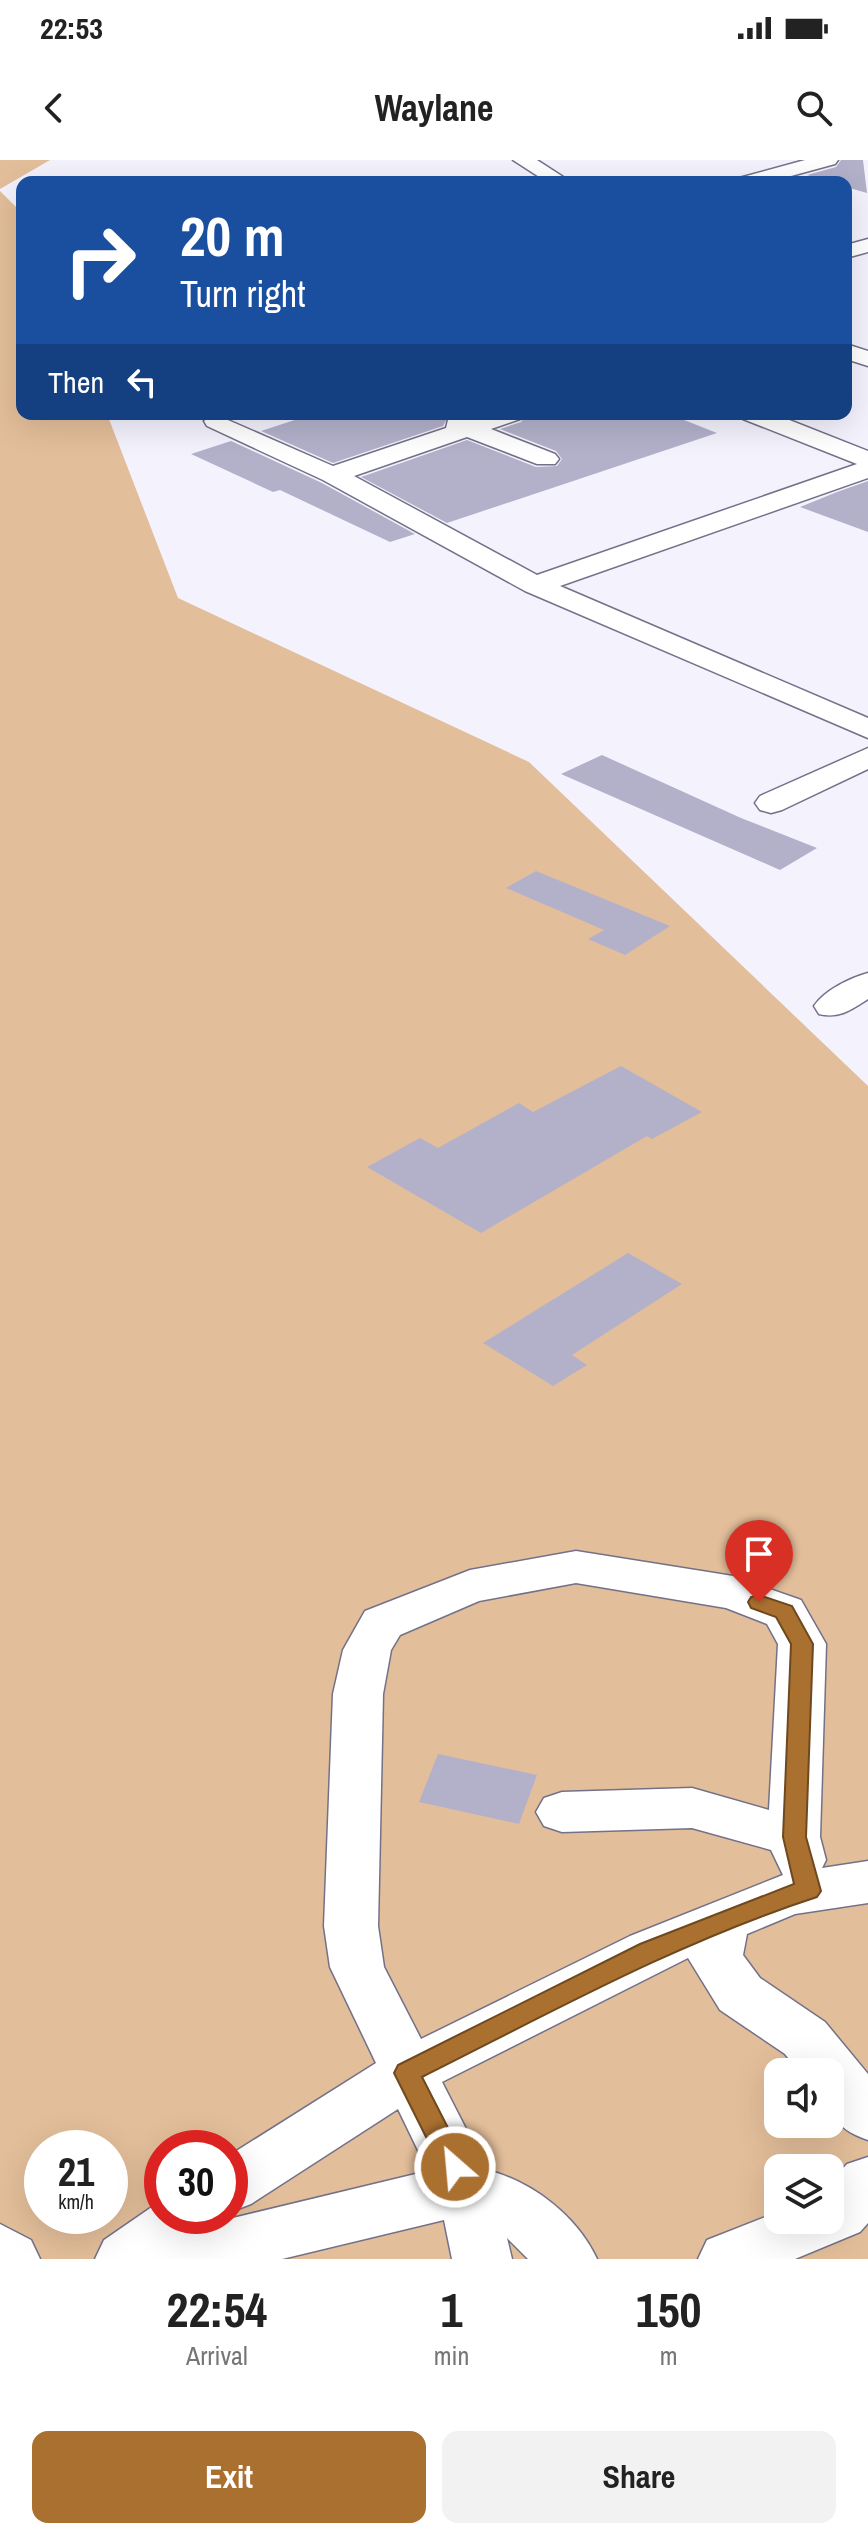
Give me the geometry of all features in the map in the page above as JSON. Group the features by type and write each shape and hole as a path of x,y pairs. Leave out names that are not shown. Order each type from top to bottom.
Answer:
{"street":[{"path":"523,160 551,176"},
{"path":"768,176 828,160"},
{"path":"216,424 257,420"},
{"path":"446,420 546,459"},
{"path":"332,475 494,420"},
{"path":"767,420 868,460"},
{"path":"216,424 332,475 535,585 868,729"},
{"path":"535,585 868,469"},
{"path":"771,803 868,757"},
{"path":"832,1006 868,984"},
{"path":"482,2259 467,2190 357,1967 351,1926 358,1694 367,1650 382,1623 470,1586 576,1567 733,1593 784,1612 802,1644 794,1837 808,1891"},
{"path":"562,1812 692,1808 794,1837"},
{"path":"248,2175 407,2073 649,1951 788,1894 868,1882"},
{"path":"722,1921 715,1959 740,1994 805,2038 868,2116"},
{"path":"844,2208 868,2182"},
{"path":"175,2259 435,2195 467,2190 495,2195 520,2212 567,2259"},
{"path":"125,2259 160,2234"},
{"path":"728,2259 790,2234"},
{"path":"0,2251 10,2259"}],"shaded area":[{"path":"0,160 50,160 22,176 16,176 16,180 0,189"},
{"path":"0,191 16,207 16,420 109,420 178,598 529,762 868,1086 868,2259 0,2259"}],"building":[{"path":"841,160 863,160 867,193 852,189 852,176 807,175 836,167"},
{"path":"295,420 446,420 443,426 333,463 261,431"},
{"path":"684,420 717,433 447,523 361,477 467,440 536,467 557,466 562,459 556,451 500,429 521,422"},
{"path":"231,441 322,483 415,534 390,542 280,490 273,492 191,454"},
{"path":"868,481 868,532 800,507 837,492"},
{"path":"602,755 741,818 817,848 780,870 561,774"},
{"path":"536,871 670,926 625,955 588,939 604,930 506,888"},
{"path":"621,1066 702,1112 652,1139 647,1136 481,1233 367,1167 420,1138 438,1148 519,1103 533,1112"},
{"path":"628,1253 682,1284 572,1355 587,1365 553,1386 483,1343"},
{"path":"438,1754 537,1775 519,1824 419,1802"}],"route":[{"path":"455,2167 407,2073 649,1951 788,1894 808,1891 794,1837 802,1644 784,1612 759,1602"}]}
